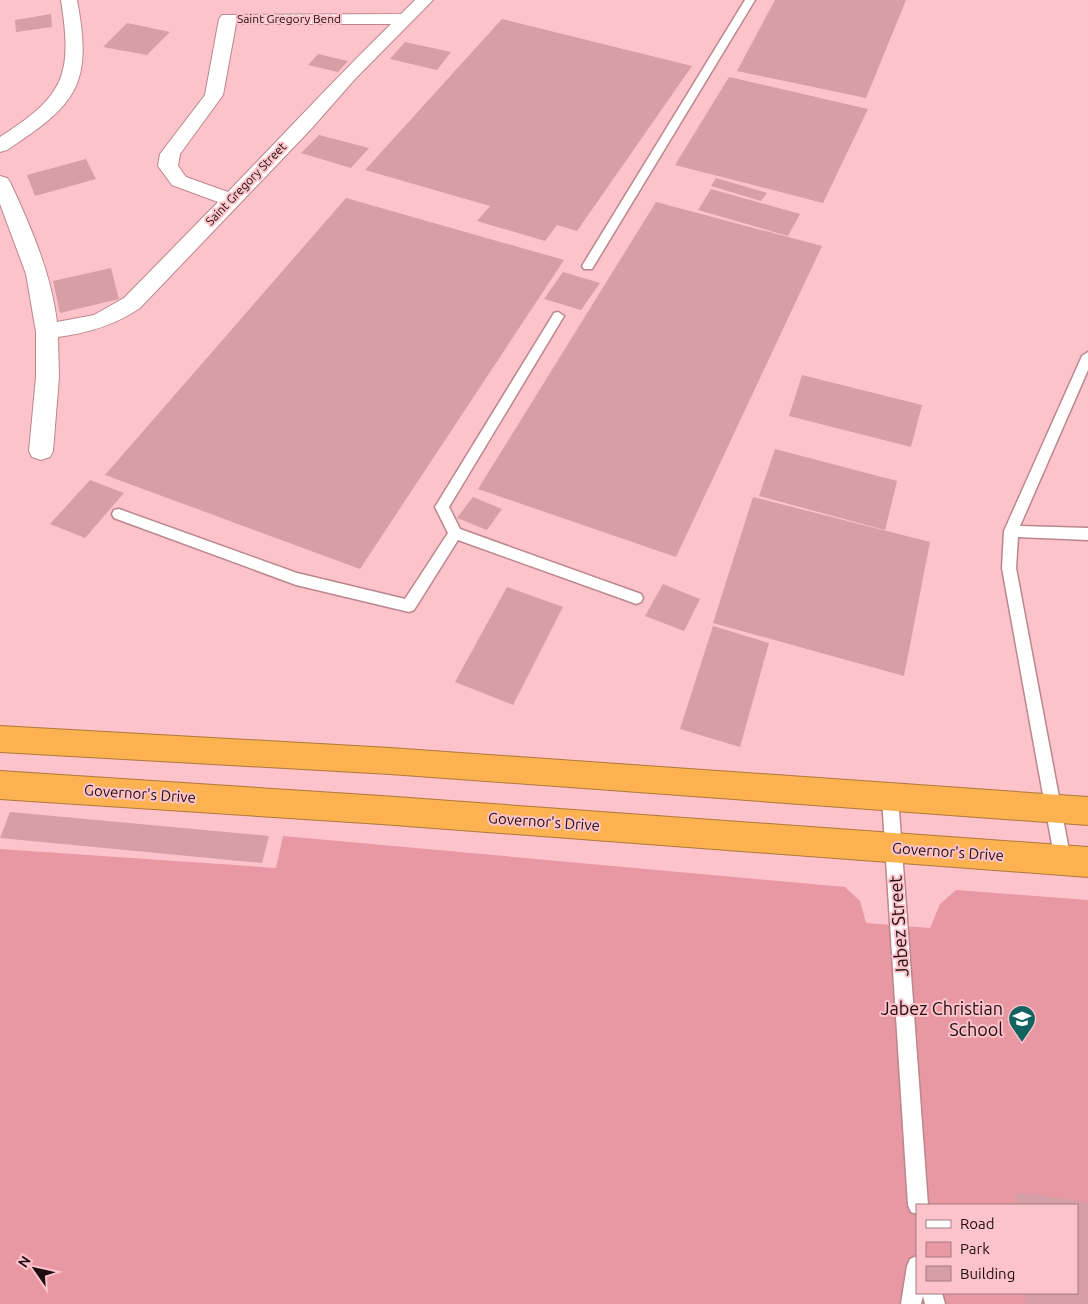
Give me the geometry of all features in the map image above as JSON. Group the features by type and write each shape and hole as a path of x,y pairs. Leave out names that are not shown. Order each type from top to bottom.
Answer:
{"highway":[{"path":"0,739 390,761 1088,811"},
{"name":"Governor's Drive","path":"0,785 381,810 1076,862"}],"street":[{"path":"0,146 37,122 54,107 72,76 77,54 76,29 70,0"},
{"name":"Saint Gregory Street","path":"47,331 73,329 115,316 132,303 305,124 349,75 425,0"},
{"name":"Saint Gregory Bend","path":"230,200 179,181 168,166 170,154 214,95 228,19 405,19"},
{"path":"0,182 16,216 35,268 47,331 46,390 41,451"}],"lane":[{"path":"588,266 750,0"},
{"path":"558,316 442,507 455,533 636,598"},
{"path":"1076,862 1053,808 1009,568 1011,531 1088,356"},
{"path":"119,514 296,579 409,606 455,533"},
{"path":"1011,531 1088,534"},
{"name":"Jabez Street","path":"890,797 918,1204"},
{"path":"911,1304 916,1272"}],"green space":[{"path":"283,836 845,887 860,901 866,923 930,928 940,904 956,890 1088,900 1088,1304 0,1304 0,849 276,868"}],"building":[{"path":"775,0 906,0 866,98 737,71"},
{"path":"51,14 52,27 16,32 15,20"},
{"path":"502,19 692,66 577,231 557,225 545,241 477,221 490,206 365,170"},
{"path":"127,23 170,32 147,55 103,47"},
{"path":"405,42 451,52 437,70 390,59"},
{"path":"318,54 348,61 338,72 308,65"},
{"path":"729,77 868,109 823,203 675,165"},
{"path":"319,135 369,148 351,168 301,153"},
{"path":"86,159 96,179 35,196 27,175"},
{"path":"716,178 767,193 761,201 711,186"},
{"path":"711,189 800,214 788,236 698,210"},
{"path":"346,198 564,260 360,569 105,475"},
{"path":"656,202 822,246 676,557 478,489"},
{"path":"111,268 119,299 60,313 53,281"},
{"path":"563,272 600,283 581,310 544,299"},
{"path":"802,375 922,405 911,447 789,416"},
{"path":"775,449 897,481 885,530 759,496"},
{"path":"90,480 124,493 85,538 50,524"},
{"path":"473,497 502,509 487,530 457,518"},
{"path":"753,497 930,542 904,676 713,623"},
{"path":"663,584 700,599 684,631 645,616"},
{"path":"507,587 563,607 513,705 455,682"},
{"path":"713,626 769,643 740,747 680,729"},
{"path":"10,812 269,836 262,863 0,838"},
{"path":"1015,1192 1088,1202 1088,1304 1026,1304 1025,1294 1078,1294 1078,1204 1016,1204"}],"place":[{"name":"Jabez Christian School","path":"1022,1043"}]}
